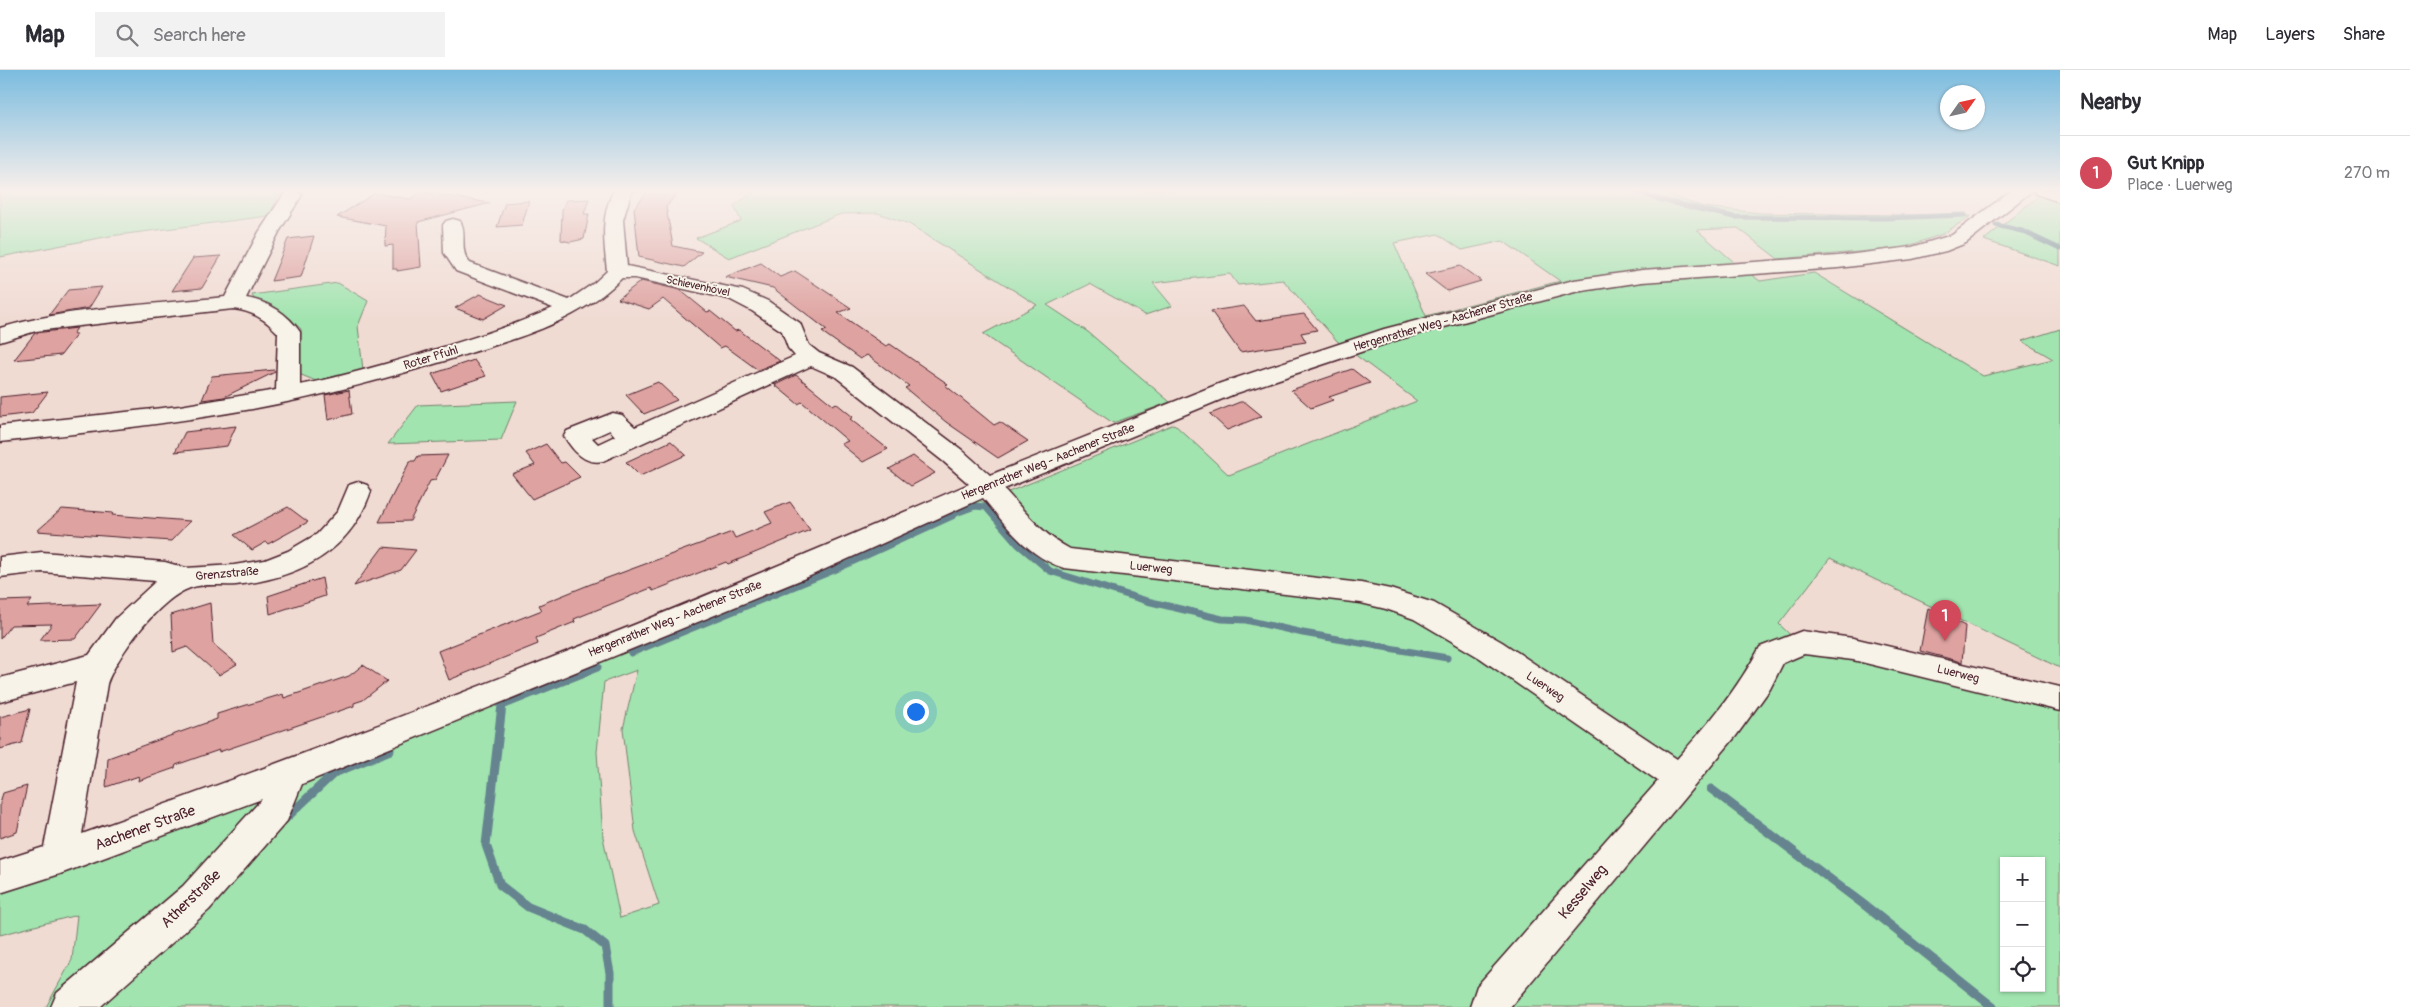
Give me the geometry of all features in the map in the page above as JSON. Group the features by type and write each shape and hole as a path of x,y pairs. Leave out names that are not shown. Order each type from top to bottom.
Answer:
{"street":[{"path":"233,303 268,234"},
{"path":"453,234 453,255 463,267 569,307 606,284 617,272 613,234"},
{"name":"Hergenrather Weg - Aachener Straße","path":"288,775 800,569 987,486 1228,388 1392,334 1574,286 1642,276 1838,262 1912,253 1959,239 1966,234"},
{"name":"Schievenhövel","path":"617,272 635,272 736,294 760,306 792,328 799,348 812,358 844,372 953,456 987,486"},
{"path":"0,335 32,325 61,321 233,303 250,304 262,308 275,316 289,332 288,395"},
{"name":"Roter Pfuhl","path":"0,434 163,415 288,395 375,374 521,330 569,307"},
{"path":"632,438 812,358"},
{"name":"Luerweg","path":"987,486 1028,533 1046,549 1064,558 1361,593 1390,599 1424,611 1491,650 1679,778 1725,727 1759,680 1771,655 1802,642 1853,649 2060,699"},
{"name":"Grenzstraße","path":"60,858 91,684 98,664 131,620 170,586 181,580 195,576 251,574 275,568 306,554 333,534 349,515 358,491"},
{"name":"Grenzstraße","path":"0,567 42,562 165,572 176,575 181,580"},
{"path":"0,690 98,664"},
{"name":"Aachener Straße","path":"0,877 60,858 288,775"},
{"name":"Atherstraße","path":"71,1007 196,898 275,811 288,775"},
{"name":"Kesselweg","path":"1490,1007 1491,1000 1679,778"}],"green space":[{"path":"0,234 128,234 110,236 0,257"},
{"path":"707,234 791,234 729,258 696,238"},
{"path":"924,234 1701,234 1734,262 1760,281 1814,273 1983,376 2053,359 2022,341 2060,329 2060,668 1830,558 1779,624 1809,653 1847,655 2060,707 2060,1007 46,1007 72,960 77,915 0,935 0,891 86,865 977,499 991,506 1006,493 1174,424 1229,475 1417,401 1338,342 1283,280 1238,285 1230,274 1153,283 1172,306 1145,315 1090,284 1047,305 1088,332 1170,402 1113,423 983,334 1037,305","holes":["1438,234 1462,250 1503,241 1560,281 1426,316 1394,243","637,670 623,729 635,831 659,905 620,918 603,837 597,752 604,682"]},
{"path":"1745,234 1943,234 1902,248 1778,259"},
{"path":"1992,234 2060,234 2060,266 1984,240"},
{"path":"338,283 368,301 358,326 363,370 316,381 299,374 301,329 279,311 267,303 254,299 252,295"},
{"path":"517,401 501,440 388,444 418,405"}],"building":[{"path":"386,234 419,234 421,267 397,271 397,269 393,269 393,245 385,246"},
{"path":"561,234 585,234 584,239 570,242 561,240"},
{"path":"637,234 671,234 673,246 702,252 684,267 639,257"},
{"path":"314,236 301,277 271,281 288,239"},
{"path":"221,256 202,288 172,291 193,258"},
{"path":"761,263 780,277 795,271 851,308 838,313 886,346 890,344 948,384 945,385 994,425 1000,422 1028,441 998,458 946,422 905,388 909,386 867,355 860,359 822,332 827,330 773,288 725,277"},
{"path":"1460,266 1481,281 1447,291 1425,274"},
{"path":"641,281 680,290 707,312 710,311 735,331 739,330 780,361 758,370 725,346 720,348 663,299 649,309 618,299"},
{"path":"102,287 89,308 49,315 68,290"},
{"path":"480,294 507,305 483,319 455,308"},
{"path":"1244,306 1256,321 1304,314 1317,330 1301,333 1306,342 1240,352 1211,311"},
{"path":"77,328 73,334 77,334 61,355 14,360 35,333"},
{"path":"474,360 486,376 441,391 432,374"},
{"path":"1352,369 1370,383 1329,397 1333,400 1311,408 1291,390"},
{"path":"274,370 275,372 224,397 202,400 212,376"},
{"path":"796,375 833,405 836,403 853,417 850,419 888,449 863,462 841,444 848,441 802,402 798,404 775,385"},
{"path":"658,382 677,400 644,414 626,395"},
{"path":"349,390 352,414 328,420 325,395"},
{"path":"48,392 32,413 0,417 0,397"},
{"path":"1240,402 1245,402 1262,416 1227,430 1210,414"},
{"path":"236,426 227,446 175,452 185,432"},
{"path":"671,441 686,455 640,476 626,462"},
{"path":"546,444 561,463 565,462 580,477 532,499 512,474 535,465 526,453"},
{"path":"448,455 435,480 430,481 410,521 379,522 410,461 415,461 418,456"},
{"path":"913,456 935,473 911,486 889,469"},
{"path":"790,502 810,530 728,564 726,562 653,591 651,588 574,619 575,622 536,638 538,644 449,680 438,651 542,610 539,605 591,584 732,532 735,538 772,523 765,512"},
{"path":"288,507 308,522 268,544 266,542 252,550 234,535"},
{"path":"62,509 190,521 171,541 37,531"},
{"path":"383,547 416,550 401,570 354,586"},
{"path":"322,578 325,596 270,614 268,596"},
{"path":"32,600 27,607 101,604 75,639 40,640 52,624 11,625 0,639 0,601"},
{"path":"210,603 213,644 237,664 219,675 187,647 173,652 171,615"},
{"path":"1928,608 1965,626 1962,662 1920,651"},
{"path":"363,665 387,681 363,700 354,703 354,706 219,752 219,750 138,781 139,776 106,787 108,758 217,719 217,714 283,694 284,698 349,676"},
{"path":"30,709 22,743 0,749 0,717"},
{"path":"27,786 17,832 0,838 0,803 3,793"}],"waterway":[{"path":"2028,234 2060,249"},
{"path":"953,514 975,506 986,507 1018,544 1050,571 1147,601 1222,619 1246,620 1303,633 1447,658"},
{"path":"631,653 834,570 954,515"},
{"path":"597,667 502,705 486,845 500,885 528,907 585,930 605,946 610,973 610,1007"},
{"path":"284,820 334,773 390,750"},
{"path":"1711,789 1867,907 1993,1007"}],"place":[{"name":"Gut Knipp","path":"1945,641"}]}
